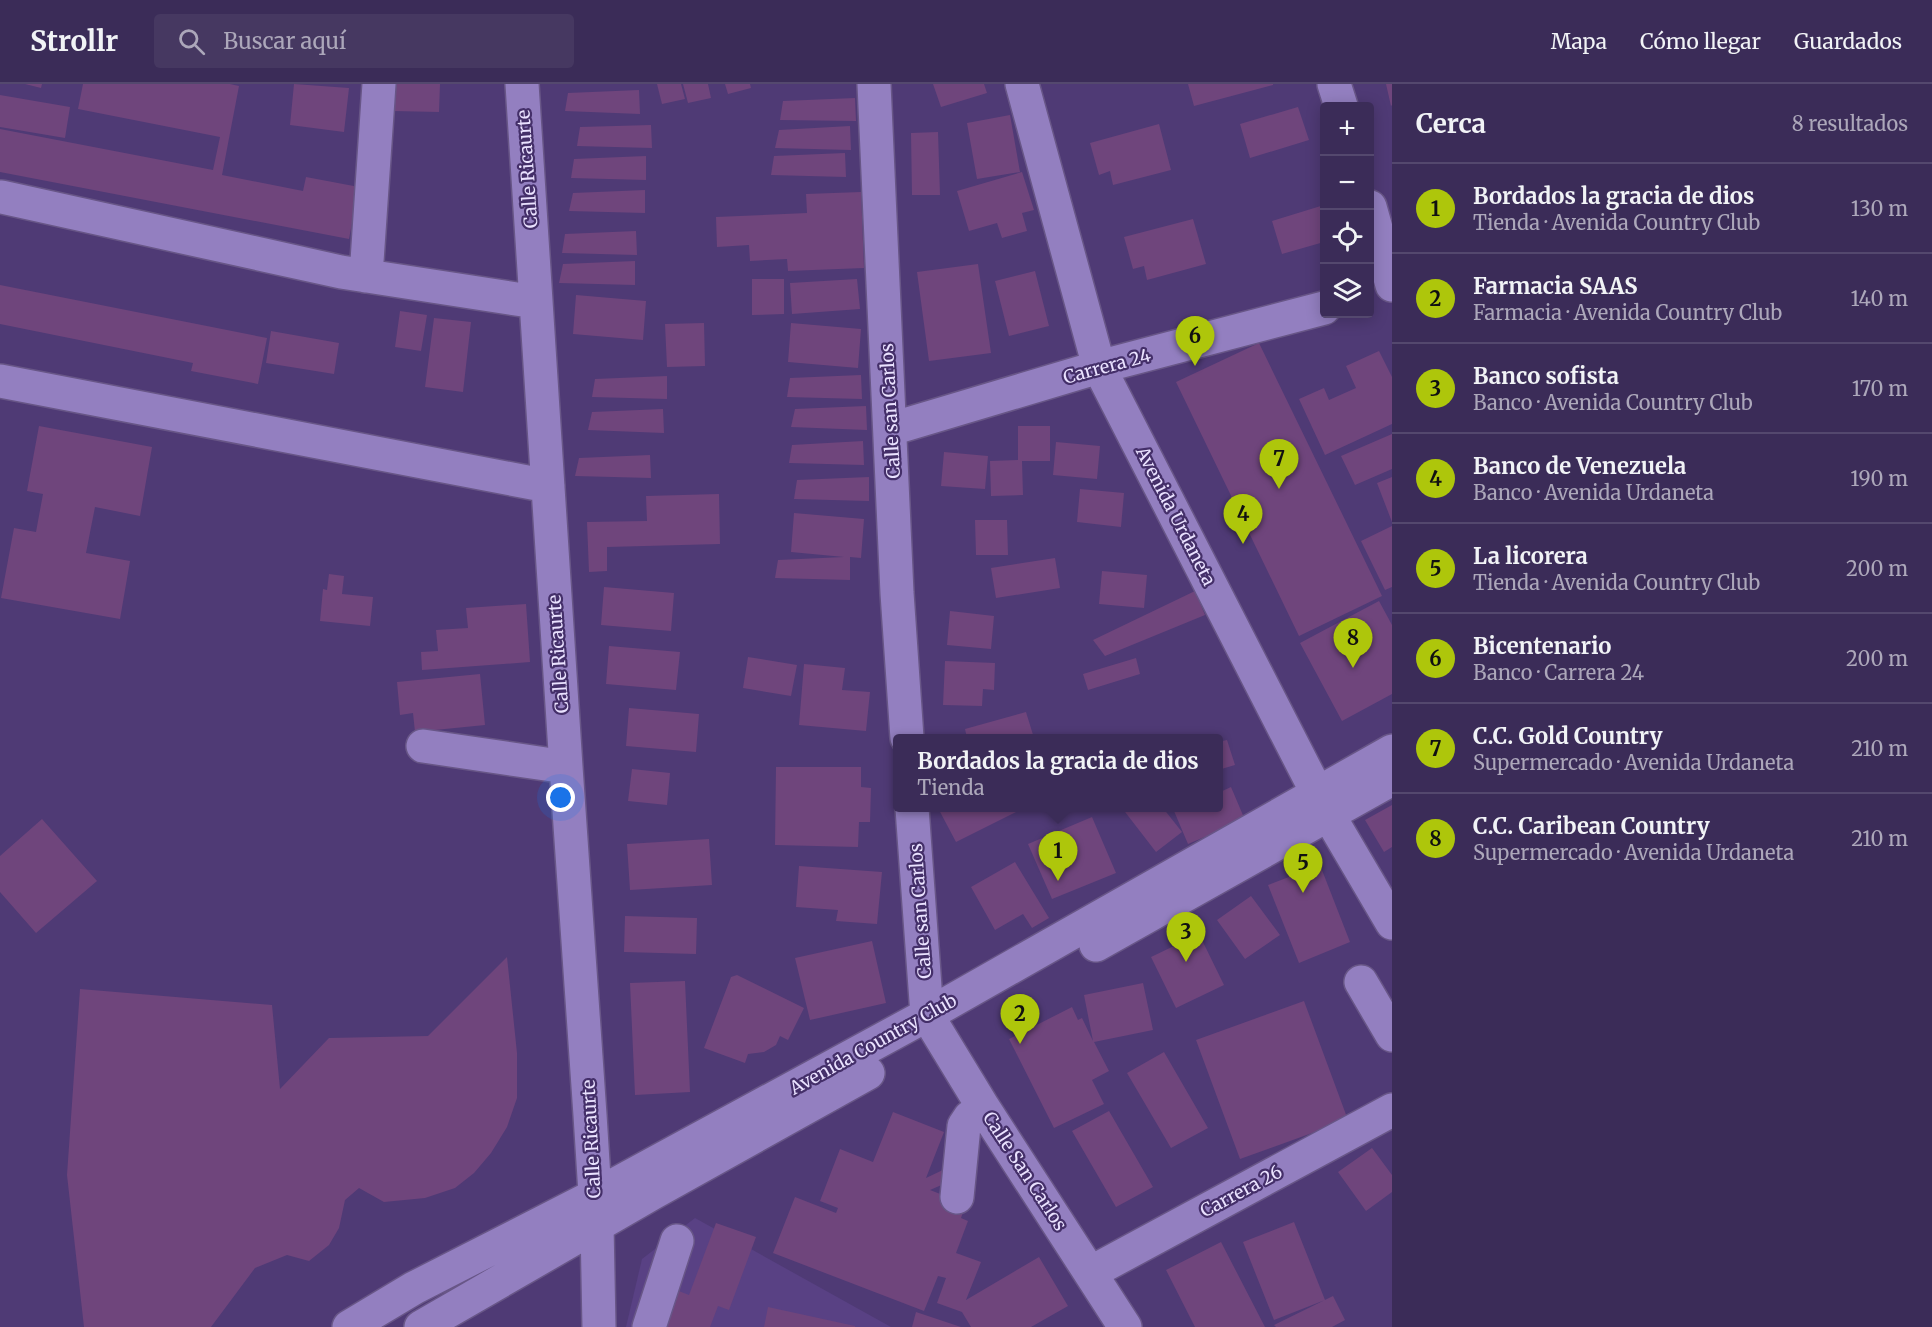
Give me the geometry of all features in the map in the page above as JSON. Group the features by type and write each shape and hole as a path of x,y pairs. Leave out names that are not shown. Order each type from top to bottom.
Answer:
{"street":[{"path":"366,276 379,84"},
{"name":"Calle Ricaurte","path":"522,84 596,1210 599,1327"},
{"name":"Calle san Carlos","path":"874,84 897,593 907,734"},
{"name":"Avenida Urdaneta","path":"1022,84 1099,367 1322,803 1392,923"},
{"path":"1334,84 1340,102"},
{"path":"2,197 366,276 536,302"},
{"path":"1371,210 1392,285"},
{"path":"1374,296 1392,291"},
{"name":"Carrera 24","path":"891,429 1099,367 1320,309"},
{"path":"0,381 548,486"},
{"path":"423,746 566,767"},
{"name":"Avenida Country Club","path":"420,1327 596,1210 933,1024 1322,803 1392,751"},
{"name":"Avenida Country Club","path":"1322,803 1392,779"},
{"name":"Calle san Carlos","path":"912,812 933,1024"},
{"path":"1375,991 1392,1035"},
{"name":"Calle San Carlos","path":"933,1024 1125,1327"},
{"path":"957,1197 964,1126 970,1117 984,1107"},
{"name":"Carrera 26","path":"1090,1273 1392,1110"},
{"name":"Avenida Country Club","path":"349,1327 414,1288 596,1210"},
{"path":"649,1327 677,1240"}],"shaded area":[{"path":"695,1218 891,1327 626,1327 642,1259"}],"building":[{"path":"25,84 42,84 41,88"},
{"path":"83,84 230,84 239,86 222,175 303,191 306,177 359,187 349,239 0,172 0,129 213,170 220,137 78,109"},
{"path":"294,84 349,88 344,132 290,125"},
{"path":"393,84 440,84 439,112 393,111"},
{"path":"657,84 681,84 685,99 662,104"},
{"path":"683,84 708,84 711,98 688,103"},
{"path":"725,84 750,84 751,88 728,94"},
{"path":"933,84 984,84 987,93 941,107"},
{"path":"1188,84 1273,84 1273,85 1194,106"},
{"path":"1386,84 1392,84 1391,106"},
{"path":"639,90 640,114 565,111 568,93"},
{"path":"0,95 70,107 65,138 0,127"},
{"path":"855,98 856,121 780,120 783,101"},
{"path":"1298,107 1309,140 1250,158 1240,124"},
{"path":"1010,115 1020,172 977,179 967,123"},
{"path":"1159,124 1171,170 1113,185 1110,171 1099,175 1090,143"},
{"path":"651,125 652,148 577,146 580,127"},
{"path":"850,126 851,150 775,148 779,130"},
{"path":"938,132 940,195 912,195 911,133"},
{"path":"845,153 846,177 771,175 774,156"},
{"path":"646,156 646,180 571,178 574,159"},
{"path":"1022,172 1034,210 1022,213 1027,231 1002,238 997,223 969,231 957,191"},
{"path":"645,190 645,213 569,211 573,193"},
{"path":"861,192 864,268 788,271 787,259 750,261 749,245 717,247 716,217 807,213 806,194"},
{"path":"1320,206 1320,243 1282,254 1272,221"},
{"path":"1193,219 1206,264 1147,280 1144,266 1133,269 1124,237"},
{"path":"636,231 637,255 562,253 565,234"},
{"path":"635,261 635,285 559,283 563,264"},
{"path":"978,264 991,353 929,361 917,272"},
{"path":"1035,271 1049,326 1009,336 995,281"},
{"path":"752,279 784,279 784,314 752,315"},
{"path":"857,279 860,309 792,314 790,283"},
{"path":"0,285 267,338 258,384 191,371 193,363 0,324"},
{"path":"576,295 646,301 643,340 573,334"},
{"path":"400,311 427,315 421,351 395,347"},
{"path":"434,318 471,322 463,392 425,387"},
{"path":"704,323 705,366 667,367 665,324"},
{"path":"791,323 861,329 858,368 788,362"},
{"path":"271,331 339,343 334,374 266,363"},
{"path":"1259,343 1382,596 1299,636 1176,382"},
{"path":"1379,351 1392,377 1392,424 1325,455 1299,399 1324,388 1329,400 1356,388 1346,366"},
{"path":"861,375 862,399 787,397 790,378"},
{"path":"667,376 667,399 592,397 595,379"},
{"path":"866,406 867,430 791,427 795,409"},
{"path":"663,409 664,433 588,430 592,412"},
{"path":"39,426 152,447 140,516 95,507 86,553 130,561 120,619 1,598 14,528 36,532 43,494 27,491"},
{"path":"1018,426 1050,426 1050,461 1022,461 1023,495 991,496 990,461 1018,460"},
{"path":"1392,434 1392,469 1355,485 1341,456"},
{"path":"863,441 864,465 789,463 792,445"},
{"path":"1056,442 1100,446 1097,479 1053,475"},
{"path":"944,452 988,456 985,489 941,486"},
{"path":"650,455 651,478 575,476 579,458"},
{"path":"869,477 869,501 794,499 797,480"},
{"path":"1392,477 1392,522 1377,483"},
{"path":"1080,489 1124,493 1121,527 1077,522"},
{"path":"719,494 720,544 607,547 607,571 589,572 587,522 647,521 646,496"},
{"path":"794,513 864,519 861,558 850,557 850,580 775,578 778,560 844,557 791,552"},
{"path":"975,520 1007,520 1008,555 976,555"},
{"path":"1392,526 1392,587 1385,590 1361,541"},
{"path":"1055,558 1060,588 996,598 991,568"},
{"path":"1102,571 1147,575 1144,608 1099,604"},
{"path":"329,574 344,576 342,594 373,597 370,626 320,621 323,589 327,590"},
{"path":"604,587 674,593 671,631 601,625"},
{"path":"1195,591 1205,615 1105,656 1093,640"},
{"path":"1379,601 1392,625 1392,694 1342,721 1300,643"},
{"path":"526,604 530,662 422,670 421,652 438,651 436,630 468,628 466,608"},
{"path":"950,611 994,616 991,649 947,645"},
{"path":"609,646 680,652 676,690 606,684"},
{"path":"748,657 797,665 791,696 743,688"},
{"path":"1136,658 1140,674 1088,690 1083,674"},
{"path":"945,661 995,663 994,690 983,689 982,706 943,705"},
{"path":"804,664 845,668 842,690 870,692 866,731 799,725"},
{"path":"480,674 485,725 415,732 413,713 400,715 397,682"},
{"path":"629,708 699,714 696,752 626,746"},
{"path":"1026,712 1033,734 966,734 965,729"},
{"path":"1227,740 1235,765 1223,769 1223,741"},
{"path":"776,767 861,767 861,787 871,788 870,822 859,822 858,847 775,845"},
{"path":"632,769 670,773 667,805 628,801"},
{"path":"1231,787 1245,820 1188,844 1174,812 1223,812 1223,791"},
{"path":"1392,805 1392,847 1384,852 1365,820"},
{"path":"940,812 1016,812 956,842"},
{"path":"1125,812 1166,812 1182,832 1156,852"},
{"path":"1092,817 1116,873 1052,899 1028,844"},
{"path":"42,819 97,881 36,933 0,892 0,856"},
{"path":"709,839 712,885 630,890 627,844"},
{"path":"1015,862 1049,918 1032,928 1023,914 995,930 971,887"},
{"path":"1320,865 1350,942 1299,963 1268,885"},
{"path":"799,866 882,872 877,924 836,921 838,910 796,907"},
{"path":"1251,896 1280,935 1245,959 1217,920"},
{"path":"625,916 697,918 696,954 624,952"},
{"path":"1199,934 1224,985 1176,1008 1151,957"},
{"path":"872,941 886,1003 810,1020 795,958"},
{"path":"507,957 517,1053 517,1098 507,1127 491,1153 474,1173 455,1188 425,1198 384,1202 359,1188 345,1200 339,1228 329,1245 309,1261 287,1255 255,1268 211,1327 84,1327 67,1175 80,989 272,1005 280,1089 329,1038 428,1036"},
{"path":"737,975 804,1008 788,1040 780,1036 776,1045 764,1052 748,1054 745,1063 704,1048 731,977"},
{"path":"685,981 690,1092 635,1095 630,983"},
{"path":"1143,983 1153,1030 1094,1042 1109,1071 1092,1080 1104,1104 1054,1128 1009,1039 1072,1007 1078,1020 1082,1018 1093,1041 1084,995"},
{"path":"1304,1001 1348,1120 1240,1159 1196,1040"},
{"path":"1164,1052 1208,1128 1171,1148 1127,1073"},
{"path":"1109,1111 1153,1187 1116,1207 1072,1131"},
{"path":"893,1112 944,1132 926,1178 947,1168 953,1180 930,1190 966,1204 961,1218 968,1221 956,1253 981,1262 966,1300 1039,1257 1068,1306 1031,1327 971,1327 962,1312 937,1303 946,1278 938,1276 924,1311 773,1253 795,1197 836,1213 838,1208 820,1201 840,1149 873,1162"},
{"path":"1372,1148 1392,1175 1392,1192 1366,1211 1338,1172"},
{"path":"1294,1222 1325,1300 1274,1320 1243,1242"},
{"path":"716,1223 756,1237 729,1310 718,1306 710,1327 657,1327 671,1288 689,1295"},
{"path":"1221,1242 1265,1327 1195,1327 1166,1270"},
{"path":"1333,1296 1345,1320 1332,1327 1276,1327 1274,1325"},
{"path":"768,1307 855,1326 855,1327 764,1327"},
{"path":"916,1312 961,1327 912,1327"}],"place":[{"name":"Bicentenario","path":"1195,366"},
{"name":"C.C. Gold Country","path":"1279,489"},
{"name":"Banco de Venezuela","path":"1243,544"},
{"name":"C.C. Caribean Country","path":"1353,668"},
{"name":"Bordados la gracia de dios","path":"1058,881"},
{"name":"La licorera","path":"1303,893"},
{"name":"Banco sofista","path":"1186,962"},
{"name":"Farmacia SAAS","path":"1020,1044"}]}
